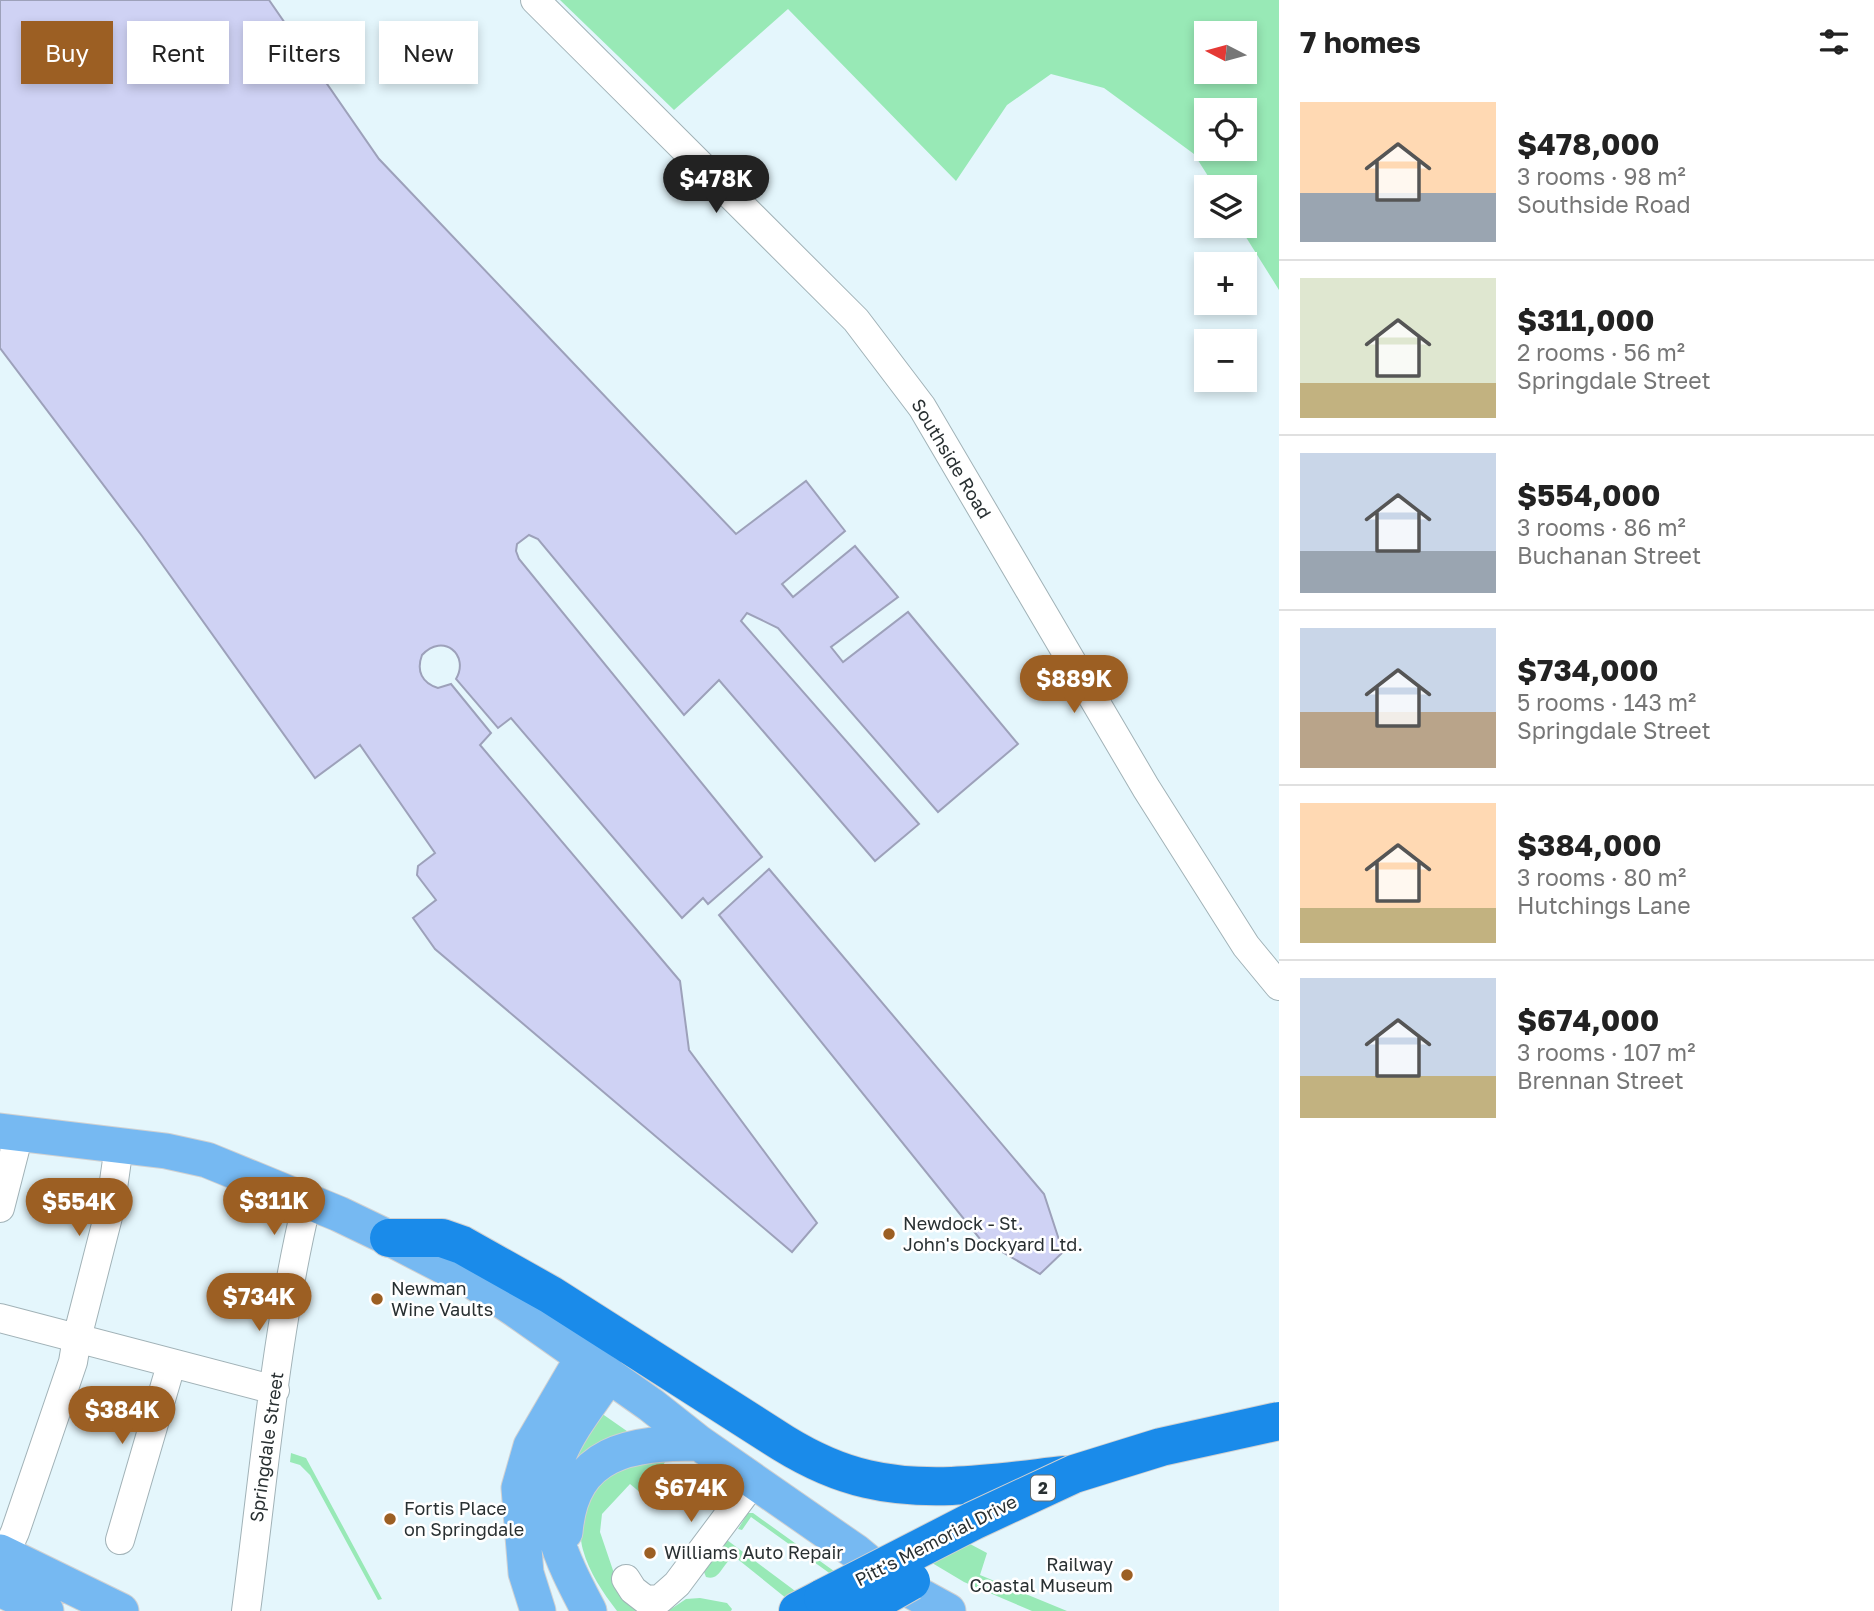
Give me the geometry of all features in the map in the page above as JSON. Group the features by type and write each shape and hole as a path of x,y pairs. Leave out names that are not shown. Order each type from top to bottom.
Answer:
{"highway":[{"path":"389,1238 442,1238 462,1245 595,1351 837,1470 897,1484 940,1485 994,1483 1074,1474"},
{"name":"Pitt's Memorial Drive","path":"798,1611 973,1521 1074,1474 1161,1447 1279,1421"},
{"name":"Pitt's Memorial Drive","path":"858,1611 1022,1521 1090,1490 1156,1470 1279,1443"}],"main road":[{"path":"10,1133 166,1151 206,1160 389,1238"},
{"path":"595,1351 699,1443 856,1552 886,1577 948,1611"},
{"path":"538,1611 526,1573 519,1488 524,1466 539,1430 595,1351"},
{"path":"589,1611 564,1560 550,1518 557,1459 566,1440 595,1351"},
{"path":"564,1560 569,1503 578,1484 590,1469 610,1456 641,1445 699,1443"},
{"path":"524,1535 559,1611"},
{"path":"3,1553 121,1611"},
{"path":"0,1589 46,1611"}],"street":[{"name":"Southside Road","path":"536,0 856,320 922,407 1146,788 1246,946 1279,986"},
{"path":"0,1208 10,1133"},
{"path":"3,1553 73,1362 110,1209 120,1146"},
{"name":"Springdale Street","path":"246,1611 275,1391 297,1247 307,1202"},
{"path":"0,1318 275,1391"},
{"path":"120,1541 171,1365"},
{"path":"626,1578 633,1590 646,1600 660,1599 677,1584 754,1481"},
{"path":"864,1611 886,1577"}],"green space":[{"path":"560,0 1279,0 1279,290 1246,238 1257,238 1257,175 1207,175 1198,161 1257,161 1257,98 1194,98 1194,154 1104,88 1051,74 1007,105 956,181 788,9 674,110"},
{"path":"601,1413 634,1436 568,1471"},
{"path":"291,1453 306,1458 382,1599 378,1600 310,1475 300,1465 290,1462"},
{"path":"649,1462 665,1462 652,1485 668,1498 660,1509 630,1484 602,1514 600,1532 618,1585 650,1611 617,1611 589,1566 583,1550 581,1526 588,1502 603,1482 612,1474"},
{"path":"748,1513 753,1513 859,1589 853,1590 751,1517 742,1530 738,1529"},
{"path":"938,1527 987,1553 980,1575 1067,1611 1032,1611 964,1582 902,1545"},
{"path":"727,1540 822,1611 802,1611 735,1557 715,1577 706,1577 704,1572"},
{"path":"700,1598 727,1603 732,1609 668,1611 686,1599"}],"water":[{"path":"0,0 269,0 284,21 243,21 243,84 327,84 379,159 736,534 806,481 845,531 782,584 793,597 855,546 898,597 831,647 843,662 908,612 1018,744 938,812 778,628 747,613 741,621 919,824 875,861 719,680 684,715 538,539 529,535 517,544 519,559 762,857 708,904 703,898 682,918 511,718 498,728 456,679 460,662 452,649 446,646 430,648 422,655 420,666 424,680 432,686 438,688 451,684 491,733 480,745 680,981 689,1050 817,1223 792,1252 435,949 413,918 436,900 417,875 418,866 435,853 360,745 315,778 142,536 0,348"},
{"path":"769,869 1044,1194 1063,1252 1040,1274 980,1239 719,915"}],"place":[{"name":"Newdock - St. John's Dockyard Ltd.","path":"889,1234"},
{"name":"Newman Wine Vaults","path":"377,1299"},
{"name":"Fortis Place on Springdale","path":"390,1519"},
{"name":"Williams Auto Repair","path":"650,1553"},
{"name":"Railway Coastal Museum","path":"1127,1575"}]}
